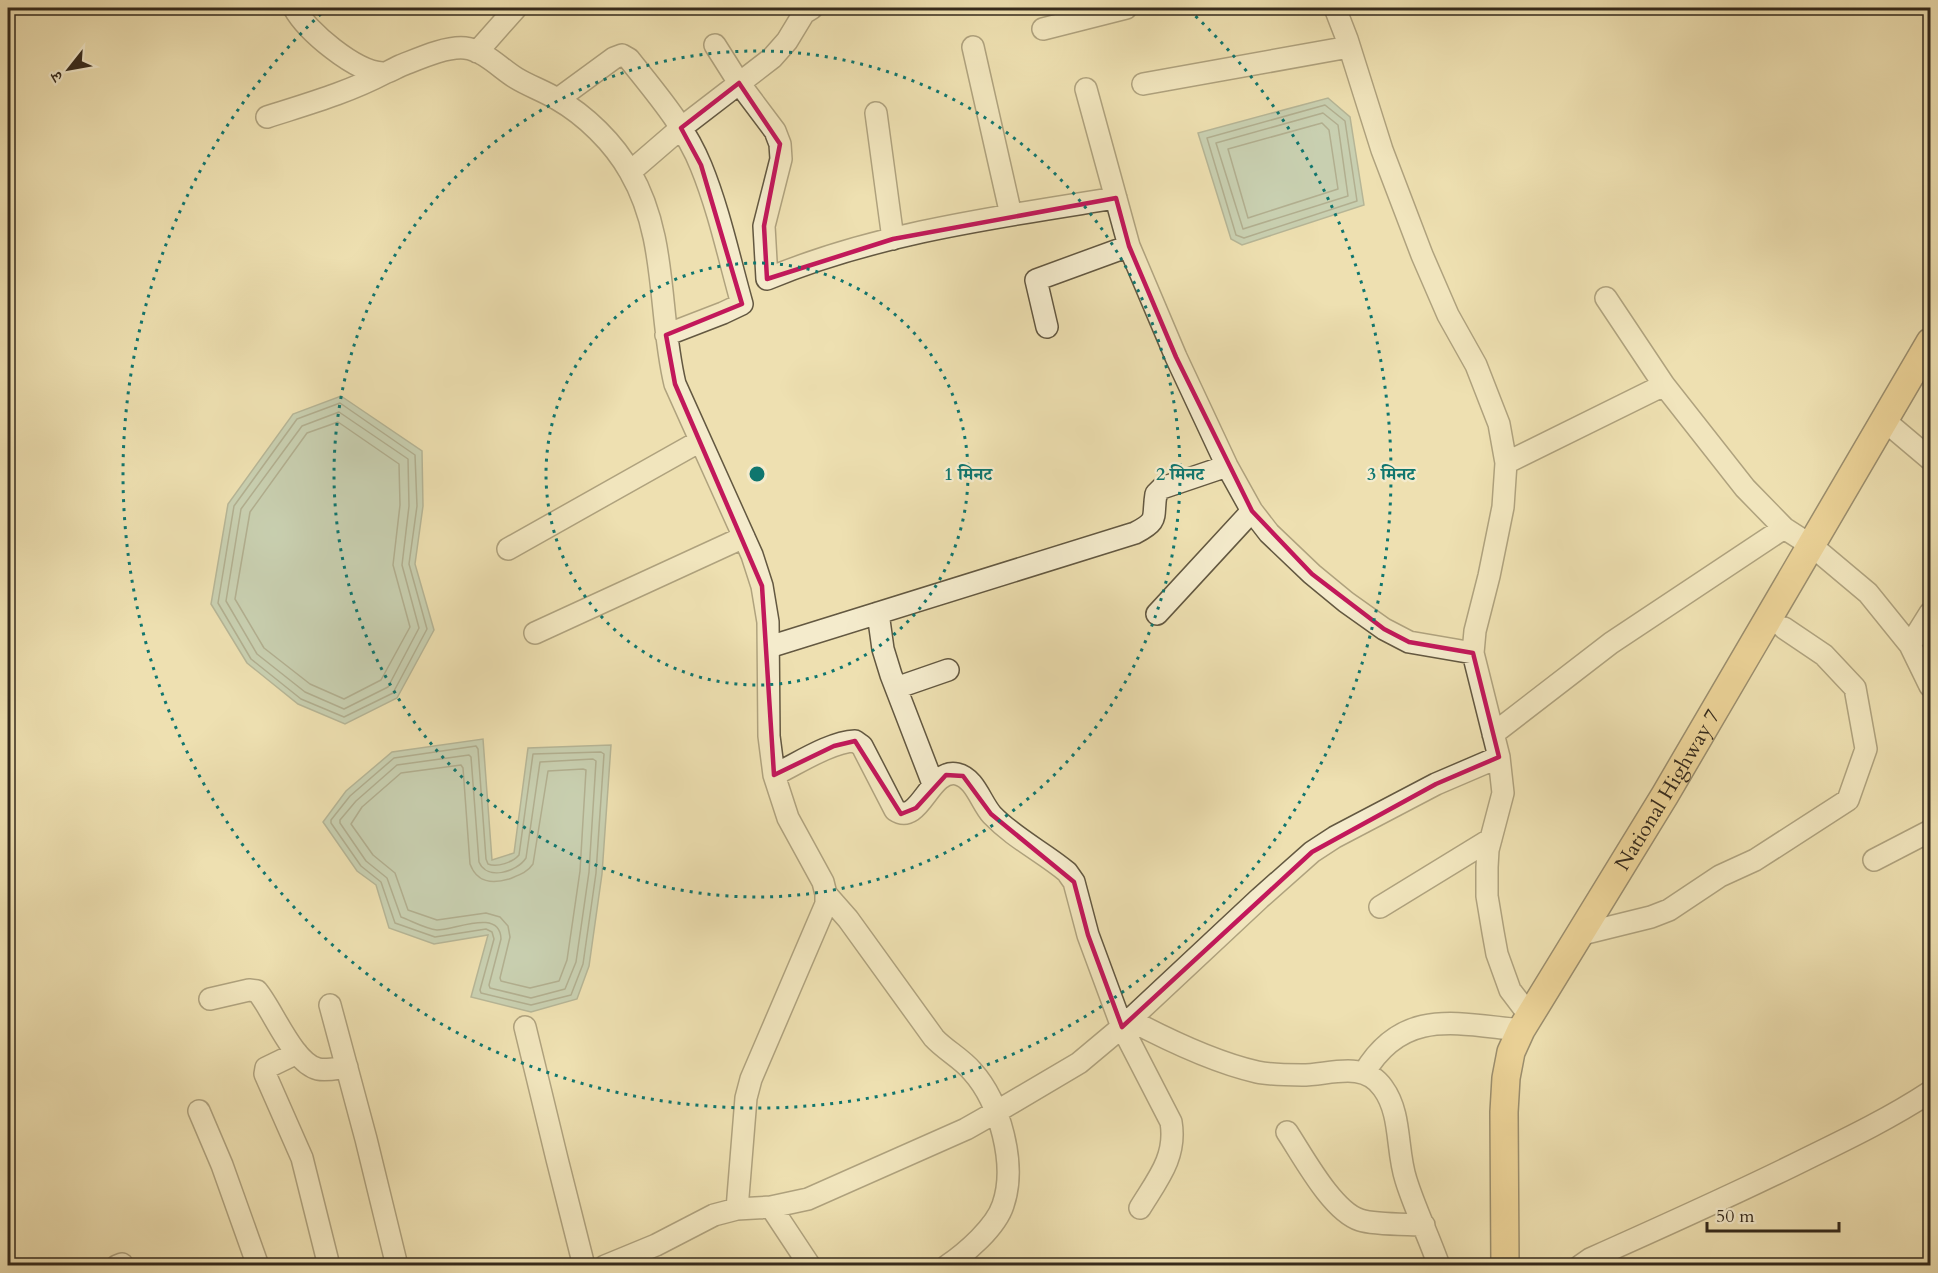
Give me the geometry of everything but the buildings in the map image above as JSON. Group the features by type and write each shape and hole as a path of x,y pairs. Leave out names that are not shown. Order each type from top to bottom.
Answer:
{"main road":[{"name":"National Highway 7","path":"1505,1266 1504,1112 1506,1078 1511,1052 1525,1023 1665,795 1930,342"}],"street":[{"path":"294,8 299,18 332,50 364,67 385,73"},
{"path":"477,52 516,8"},
{"path":"630,172 681,128 772,58 787,41 804,13 812,8"},
{"path":"1053,20 1126,8"},
{"path":"1335,8 1382,150 1422,255 1448,315 1476,365 1499,424 1506,463 1503,507 1475,631 1473,653 1499,757 1503,793 1491,839 1487,867 1488,896 1497,954 1525,1023 1430,1023 1401,1035 1384,1046 1371,1060 1364,1073"},
{"path":"714,45 775,131 780,144 781,159 764,226 767,279 804,264 892,239 1011,215 1116,198"},
{"path":"973,47 1011,215"},
{"path":"1143,84 1349,47"},
{"path":"267,117 342,93 418,59 453,48 466,48 477,52 518,79 558,99 583,118 610,144 630,172 645,205 659,258 669,359 675,384 744,537 762,586 768,622 767,688 769,736 774,775 788,818 823,882 826,894 826,904 751,1078 746,1098 737,1209"},
{"path":"558,99 614,58 622,55 629,59 661,99 681,128 701,165 723,234 741,304 666,335"},
{"path":"1086,89 1129,246 1176,357 1227,466 1252,511 1269,533 1312,574 1384,629 1409,642 1473,653"},
{"path":"876,113 892,239"},
{"path":"1047,327 1036,280 1129,246"},
{"path":"1606,298 1664,385 1745,488 1784,528 1812,546 1868,593 1910,645 1930,686"},
{"path":"1506,463 1664,385"},
{"path":"1885,421 1930,459"},
{"path":"508,549 700,441"},
{"path":"769,648 1135,532 1150,525 1155,516 1155,494 1162,488 1227,466"},
{"path":"1157,614 1252,511"},
{"path":"1493,734 1611,643 1784,528"},
{"path":"535,633 744,537"},
{"path":"878,613 883,649 933,784"},
{"path":"1910,645 1930,613"},
{"path":"1578,936 1669,910 1720,876 1755,860 1848,800 1866,749 1855,688 1824,655 1784,628"},
{"path":"896,688 948,670"},
{"path":"774,775 834,746 846,741 855,741 862,746 896,810 901,814 907,814 916,808 933,784 946,775 954,773 963,776 974,787 991,814 1006,828 1067,872 1074,882 1088,935 1171,1122 1172,1148 1163,1169 1140,1208"},
{"path":"604,1266 656,1245 714,1215 737,1209 771,1207 808,1198 844,1184 966,1129 996,1112 1079,1063 1126,1024 1312,852 1335,837 1436,784 1499,757"},
{"path":"1874,860 1930,831"},
{"path":"1380,907 1491,839"},
{"path":"826,894 849,919 934,1038 972,1070 984,1087 1003,1130 1007,1183 1003,1206 979,1239 947,1266"},
{"path":"210,999 249,990 257,991 278,1027 303,1060 315,1068 324,1070 347,1067"},
{"path":"330,1005 397,1266"},
{"path":"1126,1024 1258,1072 1304,1075 1343,1070 1364,1073 1375,1078 1384,1088 1391,1104 1406,1182 1439,1266"},
{"path":"525,1026 584,1266"},
{"path":"297,1053 272,1064 266,1068 265,1074 302,1158 329,1266"},
{"path":"1580,1266 1590,1259 1790,1167 1898,1113 1930,1092"},
{"path":"199,1111 222,1165 258,1266"},
{"path":"1287,1132 1330,1197 1350,1216 1362,1221 1424,1225"},
{"path":"771,1207 810,1266"}],"highlighted area":[{"path":"739,83 780,144 764,226 767,279 893,239 1116,198 1129,246 1176,357 1252,511 1312,574 1384,629 1409,642 1473,653 1499,757 1436,784 1312,852 1122,1027 1088,935 1074,882 991,814 963,776 946,775 916,808 901,814 855,741 834,746 774,775 762,586 675,384 666,335 742,304 701,165 681,128"}],"water":[{"path":"1328,98 1350,117 1364,205 1242,245 1231,239 1198,133"},
{"path":"341,396 422,451 423,506 415,564 434,630 397,698 345,724 298,704 247,663 211,604 228,504 293,414"},
{"path":"483,739 492,860 514,853 528,748 611,745 602,874 589,966 577,999 531,1012 471,997 488,935 434,944 389,928 376,885 357,871 323,822 346,791 392,752"}]}
